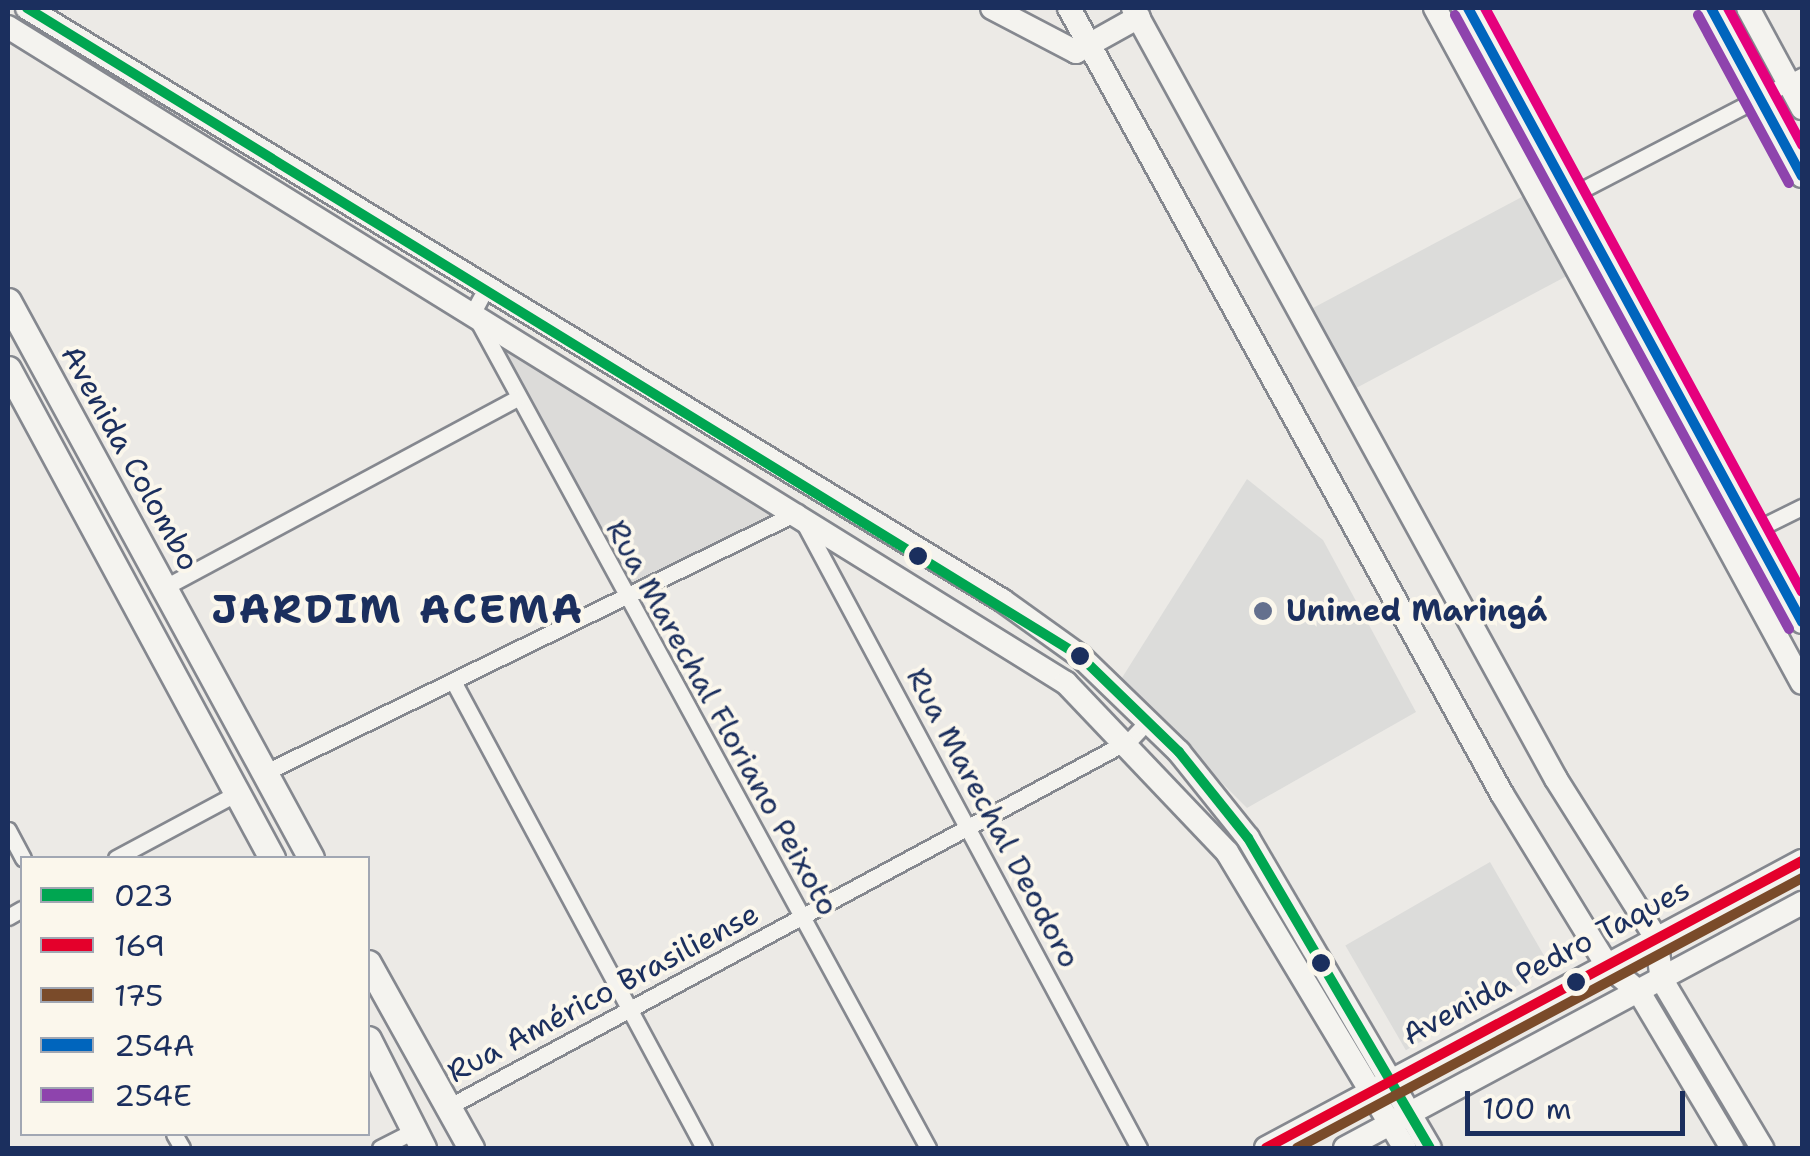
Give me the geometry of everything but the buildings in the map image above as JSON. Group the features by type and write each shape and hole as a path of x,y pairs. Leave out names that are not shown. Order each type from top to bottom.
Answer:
{"main road":[{"path":"27,8 1002,600 1148,721 1248,838 1402,1118 1430,1148"},
{"path":"992,8 1063,50 1098,46 1134,18 1556,780 1656,938 1662,980 1762,1148"},
{"path":"1069,8 1098,46 1502,794 1606,964 1639,992 1732,1148"},
{"path":"1435,8 1802,684"},
{"path":"1468,8 1802,622"},
{"path":"1712,8 1802,176"},
{"path":"1748,8 1796,80 1802,108"},
{"path":"8,26 798,512 1066,683 1130,740 1308,950"},
{"path":"94,82 109,58"},
{"name":"Avenida Colombo","path":"8,301 309,856"},
{"path":"8,369 271,856"},
{"path":"98,537 142,544"},
{"name":"Avenida Pedro Taques","path":"1266,1148 1802,861"},
{"path":"1345,1148 1802,903"},
{"path":"370,969 471,1148"},
{"path":"370,1043 418,1140"},
{"path":"1402,1118 1405,1148"}],"street":[{"path":"1543,210 1796,80"},
{"path":"473,312 486,288"},
{"name":"Rua Marechal Floriano Peixoto","path":"473,312 624,598 928,1148"},
{"path":"164,588 517,398"},
{"path":"264,773 798,512 814,486"},
{"path":"1725,545 1802,507"},
{"name":"Rua Marechal Deodoro","path":"798,512 1139,1148"},
{"path":"453,680 704,1148"},
{"name":"Rua Américo Brasiliense","path":"448,1107 1130,740 1148,721"},
{"path":"120,856 236,793"},
{"path":"8,830 22,856"},
{"path":"380,1148 418,1140"}],"shaded area":[{"path":"1533,191 1576,271 1344,395 1301,314"},
{"path":"473,312 798,512 624,598"},
{"name":"Unimed Maringá","path":"1247,479 1323,540 1416,712 1247,808 1120,681"},
{"path":"1490,862 1550,967 1406,1050 1345,946"}],"transit line":[{"name":"023","path":"27,8 1080,656 1179,752 1248,838 1430,1148"},
{"name":"254A","path":"1468,8 1802,622"},
{"path":"1485,8 1802,592"},
{"name":"254A","path":"1711,8 1802,176"},
{"path":"1728,8 1802,145"},
{"name":"254E","path":"1455,15 1789,629"},
{"name":"254E","path":"1698,15 1789,183"},
{"name":"169","path":"1266,1148 1802,861"},
{"name":"175","path":"1297,1148 1802,878"}],"place":[{"name":"Unimed Maringá","path":"1263,611"}],"district":[{"name":"JARDIM ACEMA","path":"398,609"}]}
